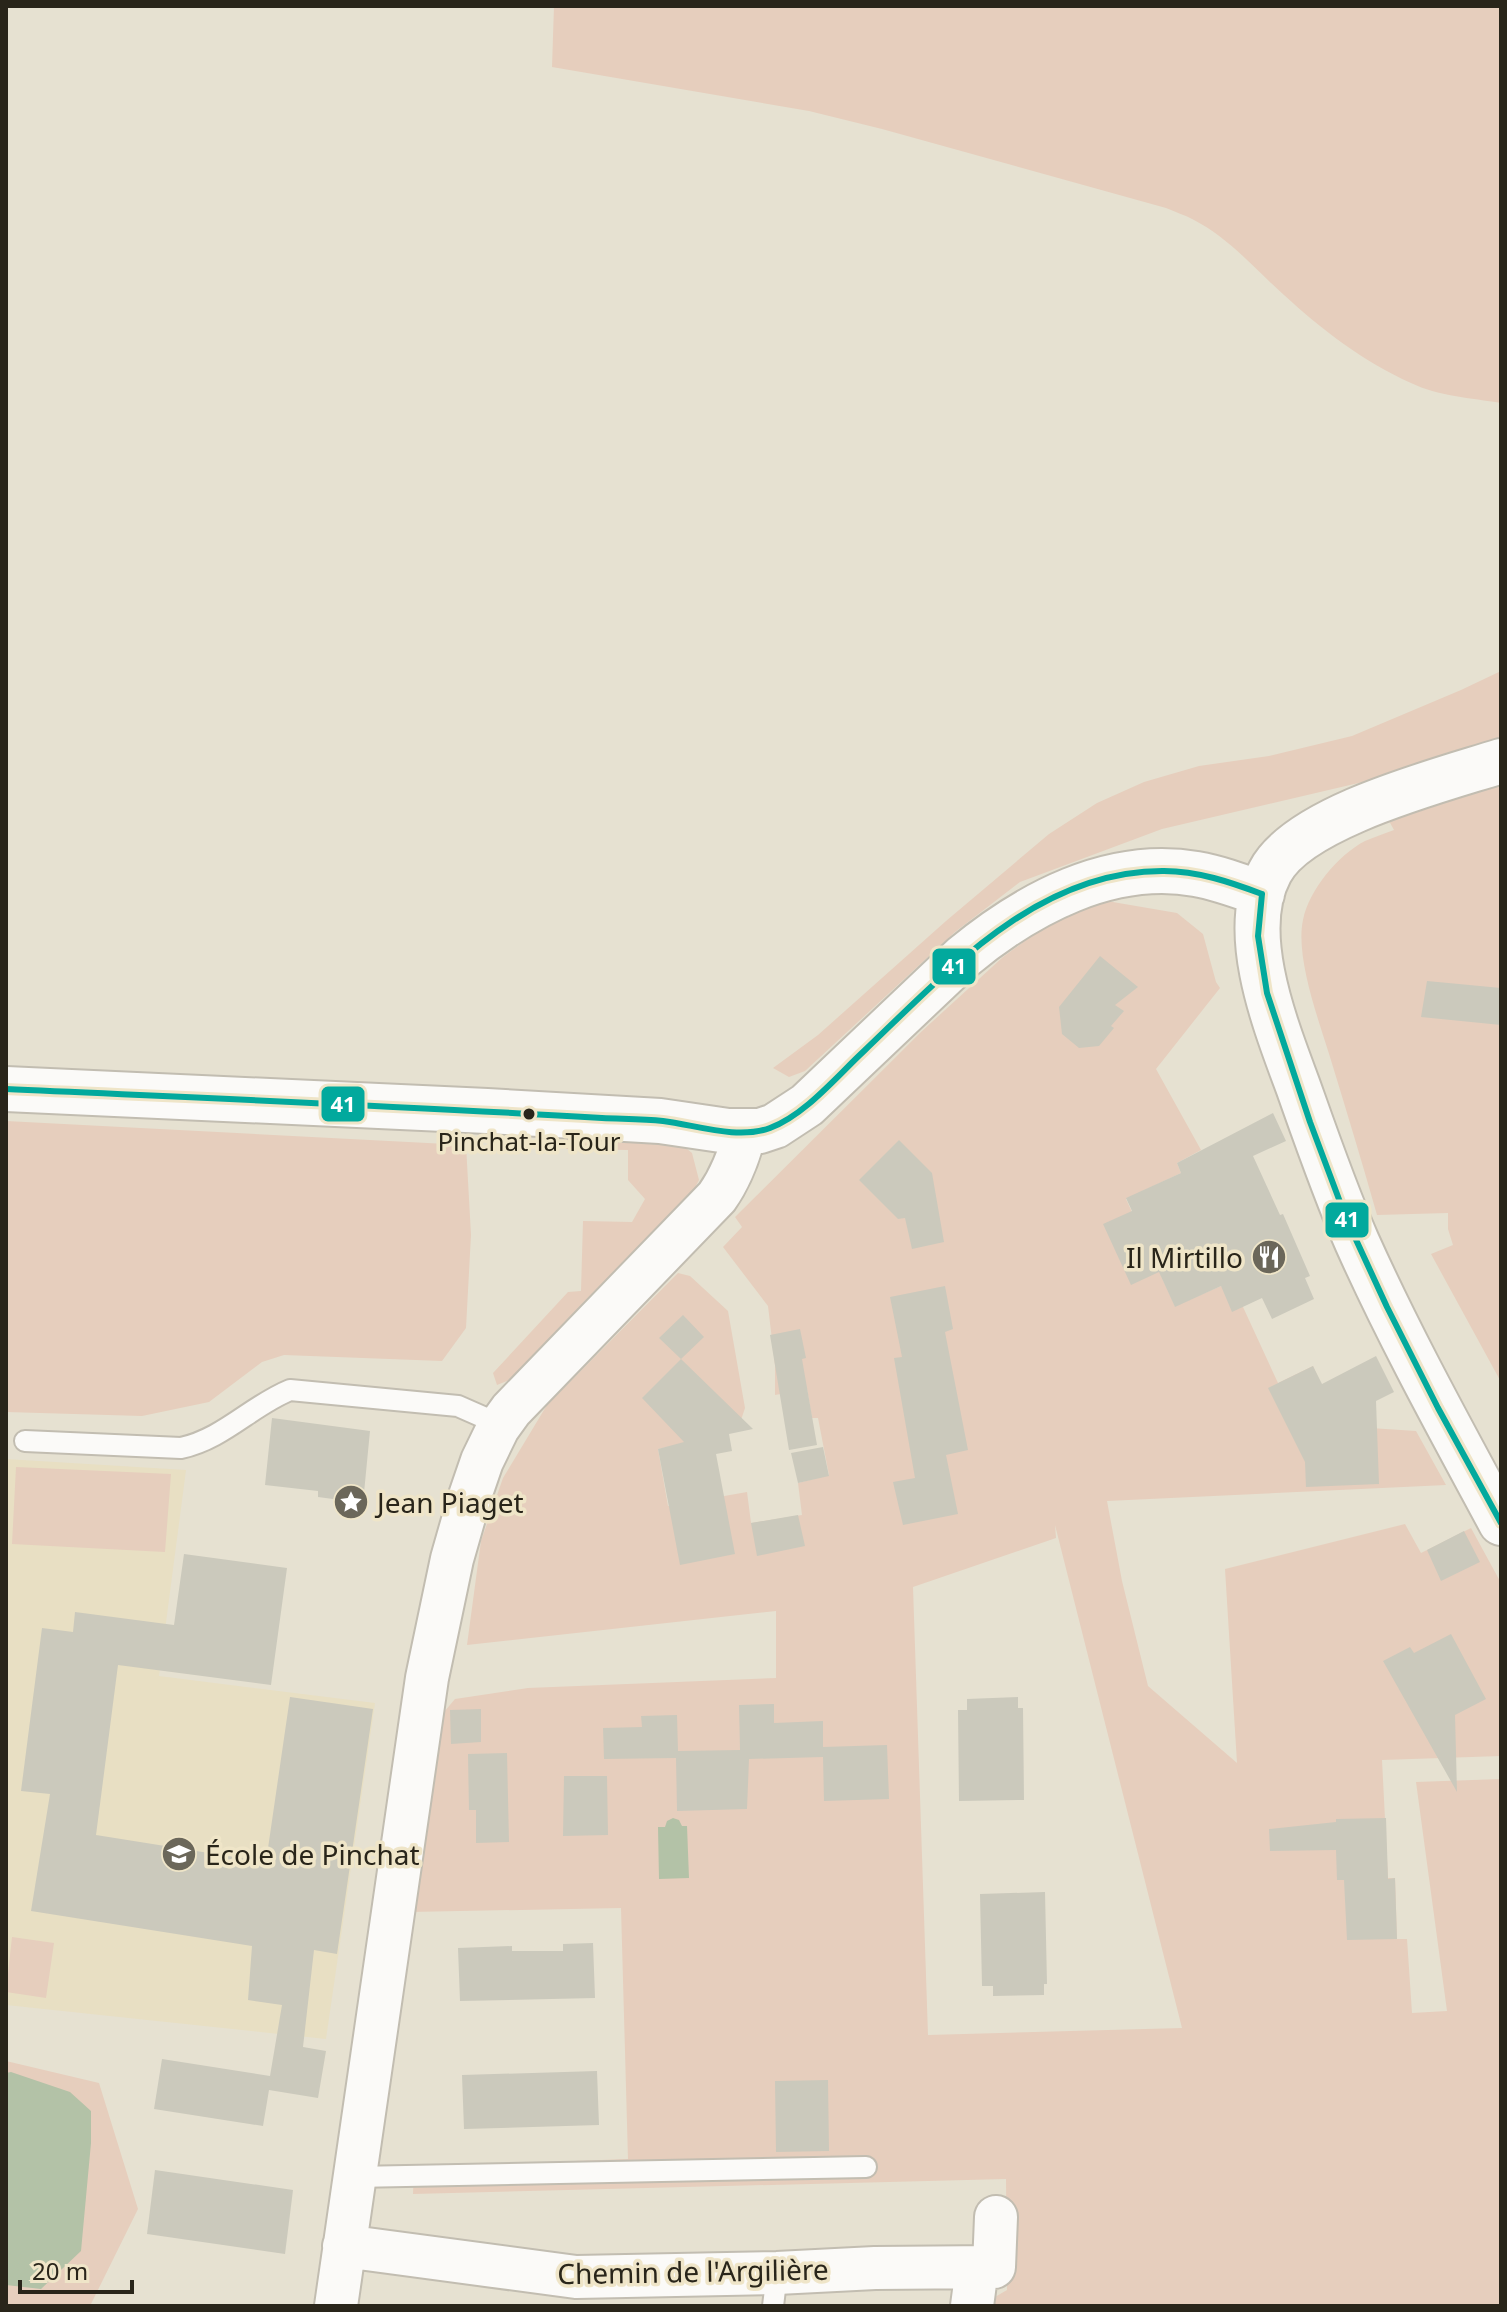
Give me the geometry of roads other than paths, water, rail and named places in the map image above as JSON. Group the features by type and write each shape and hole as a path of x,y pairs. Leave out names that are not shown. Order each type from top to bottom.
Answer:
{"street":[{"path":"1501,761 1374,802 1310,833 1277,861 1269,872 1262,894 1258,936 1267,993 1346,1218 1387,1307 1501,1523"},
{"path":"6,1089 660,1121 745,1132 760,1131 775,1126 807,1105 963,957 990,935 1044,902 1105,878 1173,871 1197,874 1262,894"},
{"path":"336,2306 427,1678 452,1559 482,1461 498,1428 511,1410 717,1197 736,1164 745,1132"},
{"name":"Chemin de l'Argilière","path":"344,2246 574,2291 775,2290 875,2268 974,2287 994,2267 996,2217"}],"lane":[{"path":"25,1441 181,1448 215,1436 290,1390 458,1406 483,1417 498,1428"},
{"path":"354,2177 866,2167"}],"place":[{"name":"Pinchat-la-Tour","path":"529,1114"},
{"name":"Il Mirtillo","path":"1269,1257"},
{"name":"Jean Piaget","path":"351,1502"},
{"name":"École de Pinchat","path":"179,1854"}]}
